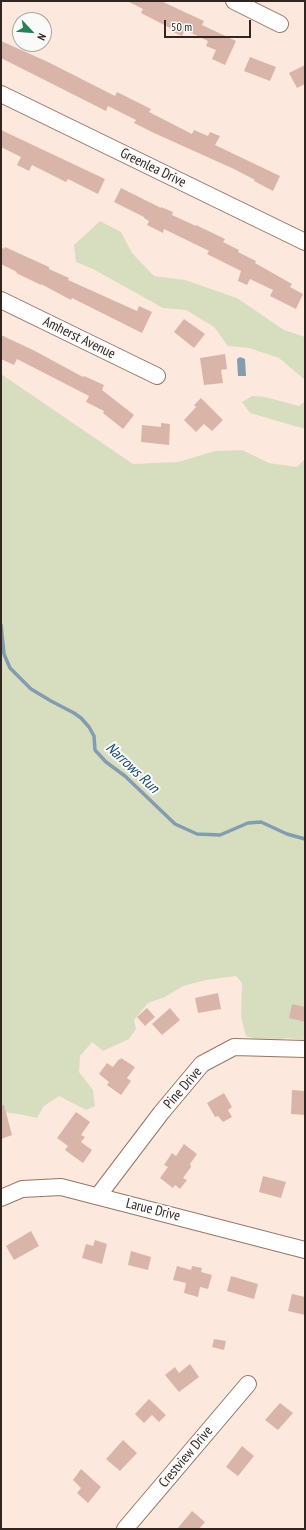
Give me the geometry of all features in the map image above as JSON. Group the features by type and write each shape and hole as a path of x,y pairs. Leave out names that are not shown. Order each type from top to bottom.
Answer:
{"street":[{"path":"234,1 280,24"},
{"name":"Greenlea Drive","path":"1,94 305,242"},
{"name":"Amherst Avenue","path":"1,300 157,376"},
{"name":"Pine Drive","path":"98,1196 161,1113 202,1064 234,1047 305,1049"},
{"name":"Larue Drive","path":"1,1198 22,1190 62,1187 305,1250"},
{"name":"Crestview Drive","path":"125,1529 248,1384"}],"green space":[{"path":"100,221 121,232 132,253 154,276 185,280 237,298 284,330 305,337 305,380 279,358 249,348 228,346 214,327 186,310 163,308 93,269 76,262 74,245"},
{"path":"1,374 133,464 178,462 215,451 242,450 269,463 297,467 305,459 305,1040 287,1038 267,1043 246,1036 241,1017 242,983 236,976 206,980 183,986 165,997 148,1003 134,1020 136,1029 129,1039 103,1051 92,1042 80,1056 79,1072 93,1090 95,1106 86,1110 59,1096 44,1106 37,1118 1,1112"},
{"path":"252,396 265,397 299,406 305,401 305,429 250,413 242,402"}],"water":[{"path":"240,357 245,359 246,376 238,376 237,359"}],"building":[{"path":"127,1 161,1 204,21 202,25 236,41 225,65 212,59 216,50 206,46 208,41 185,30 182,36 173,32 174,30 141,13 143,9"},
{"path":"1,41 12,46 12,52 26,52 115,96 117,92 151,109 149,112 192,134 194,130 208,136 210,132 220,136 215,145 280,176 273,191 234,169 134,123 136,120 108,106 106,111 1,58"},
{"path":"250,57 276,67 270,81 244,71"},
{"path":"305,65 305,84 297,88 289,73"},
{"path":"1,130 105,179 98,194 68,179 66,182 32,165 29,171 17,165 21,157 1,147"},
{"path":"121,188 161,208 173,212 172,215 225,239 223,242 239,250 238,252 256,261 255,263 292,284 290,287 303,294 296,309 270,296 273,290 250,279 247,285 238,281 241,271 207,254 209,251 164,229 163,233 147,225 149,221 144,217 114,202"},
{"path":"1,247 4,249 5,247 49,267 49,269 69,278 68,280 137,311 139,306 152,312 142,333 72,298 71,300 1,264"},
{"path":"184,319 205,334 194,348 174,332"},
{"path":"1,335 35,351 83,377 84,376 104,385 102,390 134,415 123,429 103,413 104,411 86,402 89,396 17,359 14,365 1,359"},
{"path":"225,354 227,369 221,370 223,383 204,385 200,358"},
{"path":"201,398 223,420 212,431 204,424 196,432 184,420 196,407 194,405"},
{"path":"161,423 170,424 169,445 141,442 142,425 161,427"},
{"path":"218,993 221,1009 198,1013 195,998"},
{"path":"292,1004 305,1007 305,1022 289,1018"},
{"path":"147,1008 155,1017 145,1026 137,1017"},
{"path":"170,1008 180,1020 162,1035 152,1024"},
{"path":"121,1058 135,1067 127,1078 131,1081 121,1095 107,1085 109,1082 99,1074 107,1063 113,1067"},
{"path":"292,1090 305,1091 305,1115 291,1114"},
{"path":"224,1093 232,1107 228,1110 232,1117 223,1122 218,1116 215,1117 207,1103"},
{"path":"1,1105 4,1105 12,1135 1,1139"},
{"path":"76,1112 90,1122 81,1135 85,1137 81,1142 92,1150 83,1163 65,1150 68,1146 57,1138"},
{"path":"184,1144 197,1154 190,1164 191,1167 183,1178 187,1180 180,1189 175,1185 173,1188 160,1178 168,1167 164,1165 172,1153 176,1156"},
{"path":"263,1176 286,1182 281,1198 259,1192"},
{"path":"31,1231 39,1246 14,1260 6,1246"},
{"path":"95,1240 107,1244 102,1264 82,1258 86,1244 93,1246"},
{"path":"131,1251 151,1257 148,1270 128,1265"},
{"path":"177,1266 191,1270 192,1266 202,1268 201,1272 212,1275 208,1289 200,1287 198,1297 184,1293 186,1283 173,1280"},
{"path":"231,1276 258,1284 254,1299 227,1291"},
{"path":"292,1294 305,1297 305,1315 288,1311"},
{"path":"214,1339 226,1341 224,1350 212,1347"},
{"path":"190,1364 199,1377 179,1392 165,1375 175,1367 179,1373"},
{"path":"149,1399 166,1415 159,1422 152,1415 144,1423 135,1414"},
{"path":"280,1403 293,1413 278,1430 265,1420"},
{"path":"123,1440 137,1453 120,1471 106,1459"},
{"path":"242,1446 254,1456 238,1476 226,1467"},
{"path":"81,1469 101,1487 88,1503 77,1493 81,1488 73,1480"},
{"path":"192,1511 205,1522 199,1529 177,1529"}],"waterway":[{"name":"Narrows Run","path":"1,625 4,654 10,668 31,689 81,718 89,727 94,736 95,750 106,762 125,776 175,824 197,834 220,835 248,823 261,822 287,834 305,839"}]}
